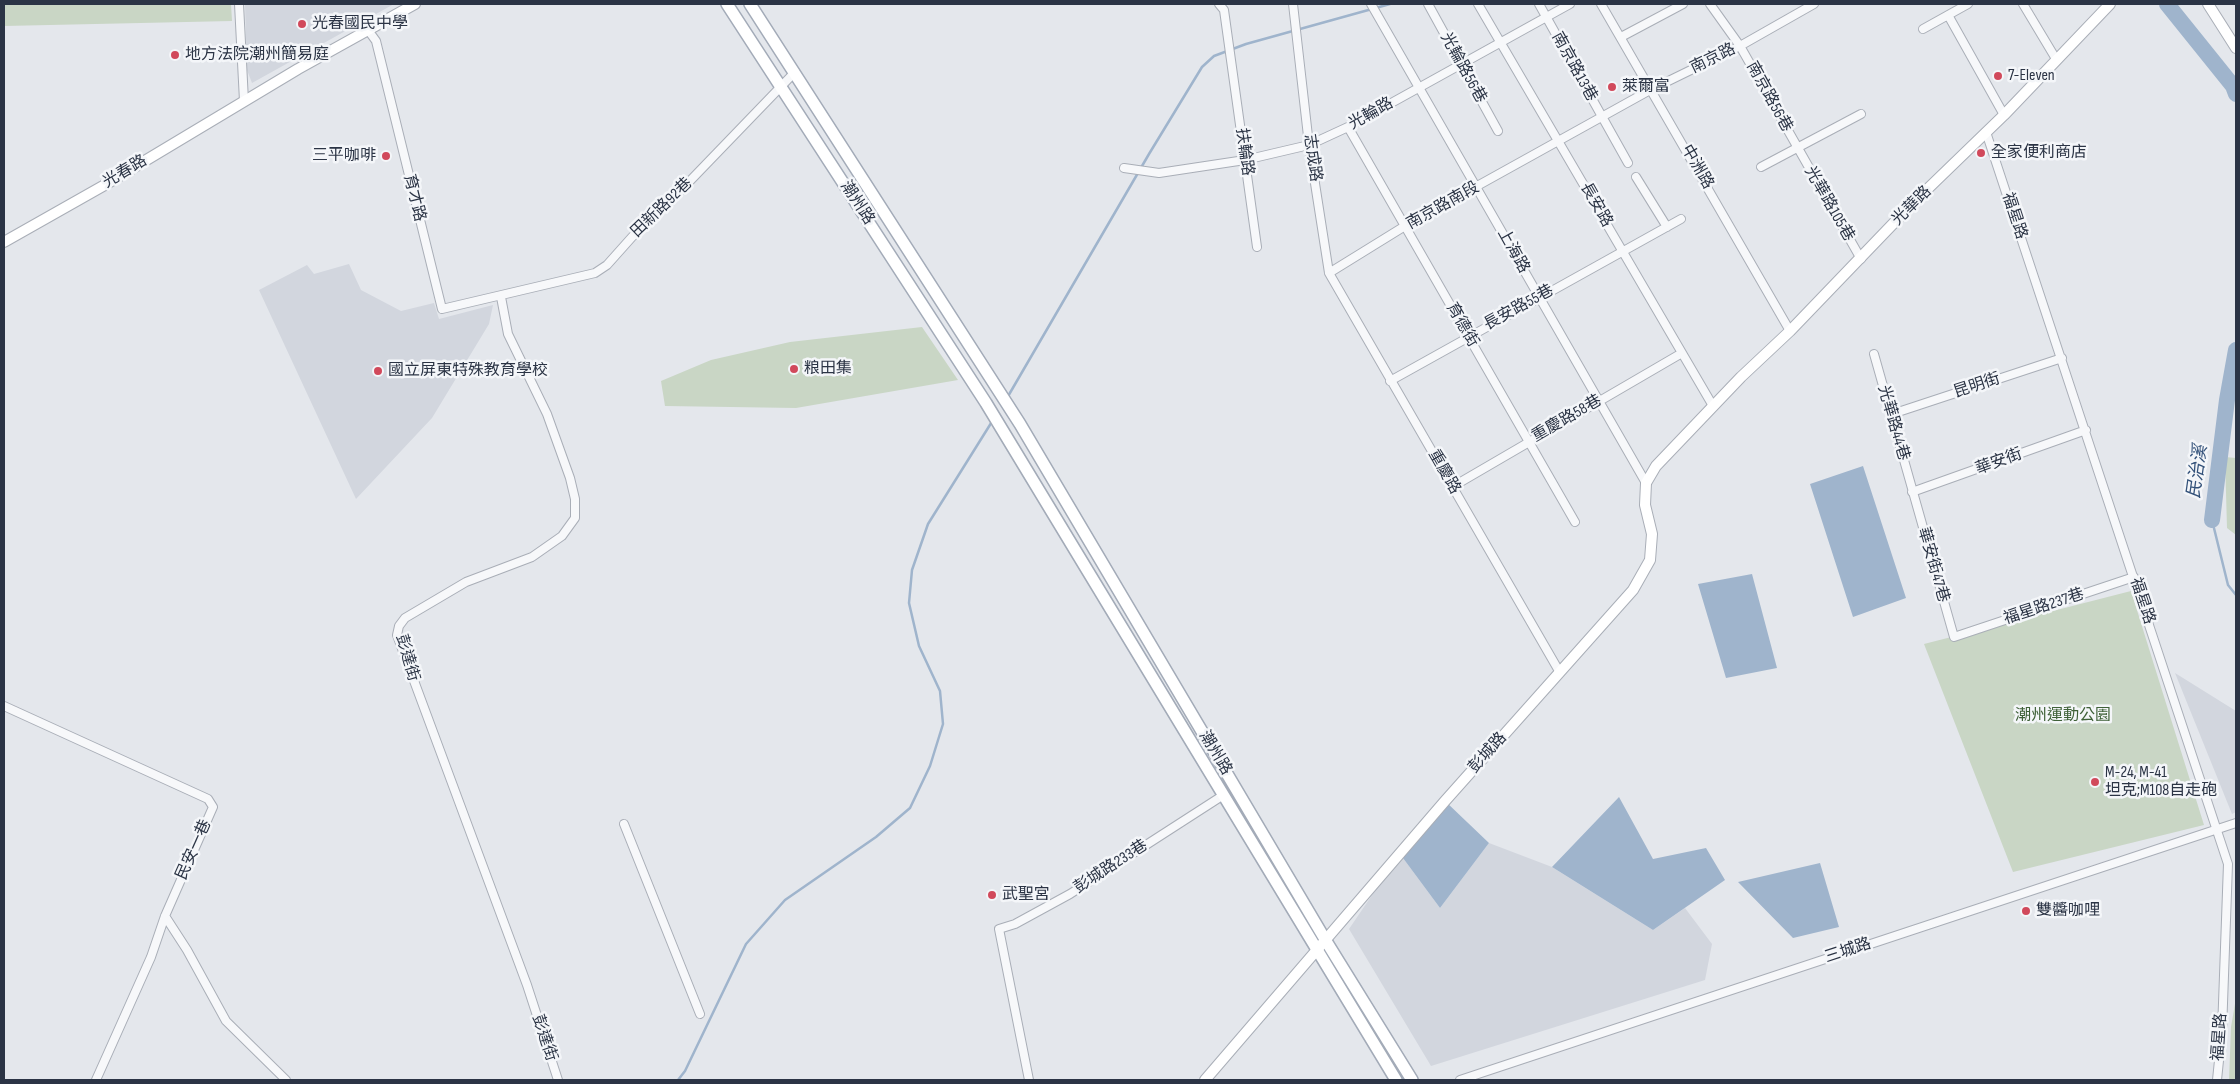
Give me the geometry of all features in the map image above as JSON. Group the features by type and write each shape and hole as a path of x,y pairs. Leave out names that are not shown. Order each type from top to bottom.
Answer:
{"main road":[{"name":"潮州路","path":"727,4 1010,441 1222,796 1396,1080"},
{"name":"潮州路","path":"750,4 1020,424 1326,940 1412,1080"}],"street":[{"path":"239,4 244,100"},
{"name":"光春路","path":"4,242 103,186 244,100 415,4"},
{"name":"扶輪路","path":"1219,4 1224,10 1258,247"},
{"name":"志成路","path":"1293,4 1310,145 1329,273"},
{"name":"上海路","path":"1372,4 1646,483"},
{"name":"光輪路56巷","path":"1428,4 1498,131"},
{"name":"長安路","path":"1478,4 1713,406"},
{"name":"南京路13巷","path":"1539,4 1628,163"},
{"name":"光輪路","path":"1124,168 1154,173 1245,160 1310,145 1348,127 1570,4"},
{"name":"中洲路","path":"1601,4 1652,89 1790,331"},
{"path":"1621,37 1683,4"},
{"name":"南京路56巷","path":"1710,4 1740,46 1798,149"},
{"name":"南京路","path":"1559,142 1652,89 1740,46 1801,7 1814,4"},
{"path":"1922,29 1968,4"},
{"path":"2023,4 2056,59"},
{"name":"光華路","path":"1713,406 1861,259 1913,203 2004,115 2110,4"},
{"path":"2208,4 2236,48"},
{"path":"1948,15 2004,115"},
{"name":"育才路","path":"368,30 376,41 442,309 500,297"},
{"name":"田新路92巷","path":"500,297 596,273 607,265 632,237 686,185 795,72"},
{"path":"1761,167 1861,114"},
{"name":"育德街","path":"1348,127 1575,522"},
{"name":"福星路","path":"1986,132 2228,864 2222,1030 2217,1080"},
{"name":"南京路南段","path":"1329,273 1405,226 1559,142"},
{"name":"光華路105巷","path":"1798,149 1861,259"},
{"path":"1636,177 1667,227"},
{"name":"長安路55巷","path":"1390,381 1680,219"},
{"name":"重慶路","path":"1329,273 1559,672"},
{"name":"彭達街","path":"500,297 508,334 548,414 570,478 575,499 575,518 562,536 532,557 466,582 405,618 399,626 397,636 527,984 558,1080"},
{"name":"重慶路58巷","path":"1452,486 1682,353"},
{"name":"光華路44巷","path":"1874,354 1912,492"},
{"name":"昆明街","path":"1892,414 2062,358"},
{"path":"1646,483 1656,466 1713,406"},
{"name":"華安街","path":"1912,492 2086,430"},
{"name":"彭城路","path":"1205,1080 1559,672 1633,590 1650,560 1652,534 1645,505 1646,483"},
{"name":"華安街47巷","path":"1912,492 1954,637"},
{"name":"福星路237巷","path":"1954,637 2134,577"},
{"name":"民安一巷","path":"4,706 210,801 213,807 165,916 151,957 96,1080"},
{"name":"彭城路233巷","path":"1029,1080 999,929 1015,924 1070,894 1222,796"},
{"name":"三城路","path":"1460,1080 2236,823"},
{"path":"624,824 700,1014"},
{"path":"165,916 187,950 226,1021 286,1080"}],"shaded area":[{"name":"光春國民中學","path":"245,4 394,4 252,83 247,70"},
{"name":"國立屏東特殊教育學校","path":"349,264 361,290 401,311 434,303 439,319 493,305 489,324 432,418 356,499 259,290 307,265 314,274"},
{"path":"2175,673 2236,711 2236,812 2232,814"},
{"path":"1489,843 1552,867 1653,930 1685,908 1712,944 1705,980 1431,1066 1349,929 1400,854 1440,908"}],"green space":[{"path":"4,4 231,4 232,21 4,26"},
{"path":"922,327 958,380 796,408 665,406 661,381 711,360 790,342"},
{"path":"2225,457 2236,458 2236,535 2227,528"},
{"name":"潮州運動公園","path":"2131,591 2204,825 2013,872 1924,644"},
{"path":"2236,998 2236,1080 2229,1080 2231,1027"}],"water":[{"path":"1863,466 1906,598 1853,617 1810,484"},
{"path":"1752,574 1777,668 1726,678 1698,584"},
{"path":"1619,797 1653,859 1706,848 1725,880 1653,930 1552,867"},
{"path":"1445,801 1489,843 1440,908 1400,854"},
{"path":"1820,863 1839,927 1793,938 1738,882"}],"waterway":[{"path":"1007,398 1149,154 1202,67 1214,56 1246,44 1390,4"},
{"name":"民治溪","path":"2167,4 2233,86 2236,94"},
{"name":"民治溪","path":"2212,520 2227,400 2236,350"},
{"path":"678,1080 685,1071 746,944 785,900 876,837 910,808 930,766 943,724 940,691 919,646 909,603 912,570 928,524 993,420"},
{"name":"民治溪","path":"2212,520 2228,585 2236,595"}],"place":[{"name":"光春國民中學","path":"302,24"},
{"name":"地方法院潮州簡易庭","path":"175,55"},
{"name":"7-Eleven","path":"1998,76"},
{"name":"萊爾富","path":"1612,87"},
{"name":"全家便利商店","path":"1981,153"},
{"name":"三平咖啡","path":"386,156"},
{"name":"粮田集","path":"794,369"},
{"name":"國立屏東特殊教育學校","path":"378,371"},
{"name":"M-24, M-41 坦克;M108自走砲","path":"2095,782"},
{"name":"武聖宮","path":"992,895"},
{"name":"雙醬咖哩","path":"2026,911"}]}
